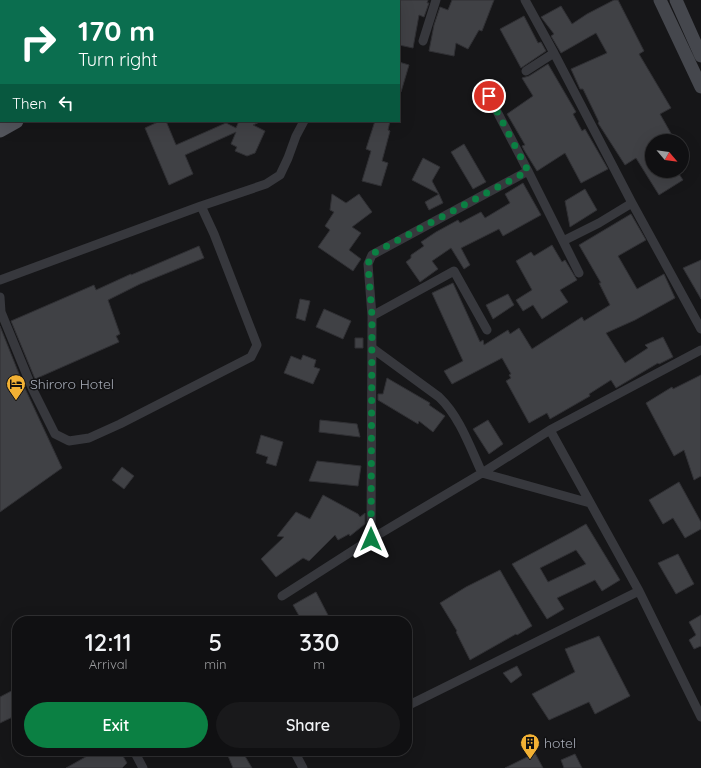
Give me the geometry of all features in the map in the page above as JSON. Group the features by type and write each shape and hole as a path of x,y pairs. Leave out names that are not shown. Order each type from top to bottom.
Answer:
{"main road":[{"path":"660,0 701,87"},
{"path":"676,0 701,56"},
{"path":"0,130 14,122"}],"street":[{"path":"423,41 436,0"},
{"path":"525,0 632,203 701,329"},
{"path":"526,71 554,53"},
{"path":"489,96 579,273"},
{"path":"0,280 201,206 266,184 280,175 303,122"},
{"path":"371,539 372,316 368,264 372,254 528,171"},
{"path":"563,241 632,203"},
{"path":"0,297 1,312 33,390 55,434 69,441 89,438 120,424 251,356 257,345 214,234 201,206"},
{"path":"372,316 454,271 486,330"},
{"path":"372,348 448,405 456,416 482,473 590,503"},
{"path":"282,596 371,539 482,473 550,430 701,350"},
{"path":"550,430 639,591 701,717"},
{"path":"412,704 639,591"},
{"path":"137,756 143,768"},
{"path":"297,756 304,768"}],"building":[{"path":"400,0 428,0 427,3 429,3 424,17 419,15 413,48 400,45"},
{"path":"452,0 494,0 482,31 479,30 468,49 456,43 454,56 429,51 434,25 440,7 448,10"},
{"path":"614,0 618,0 644,51 639,54 671,108 660,114 671,134 645,134 645,172 636,158 625,165 598,123 599,122 583,89 580,89 571,69 607,53 596,33 561,53 551,36 554,34 541,17 561,6 572,24 587,14"},
{"path":"524,16 538,43 541,42 546,51 521,68 500,29"},
{"path":"400,62 409,65 400,92"},
{"path":"548,64 576,112 573,114 582,131 585,129 608,169 581,183 565,153 537,171 524,150 522,146 525,145 507,114 533,96 522,78 529,76"},
{"path":"158,122 166,122 176,145 226,123 236,128 239,122 260,122 253,125 265,131 255,153 247,156 235,151 237,147 231,144 236,132 185,155 193,174 169,185 145,128"},
{"path":"375,122 390,122 388,130 390,131 382,161 388,163 381,186 362,181 371,151 366,149"},
{"path":"464,144 486,182 473,189 451,152"},
{"path":"423,158 440,167 432,181 439,194 412,180"},
{"path":"648,178 682,178 683,180 659,195"},
{"path":"523,183 541,215 503,236 499,229 461,248 470,265 464,269 451,248 432,261 438,269 420,282 406,262 411,258 411,255 424,246 421,242 458,220 460,223 481,212 485,218 510,203 505,194"},
{"path":"585,189 597,210 570,227 565,201"},
{"path":"332,194 346,203 359,194 372,212 352,227 361,233 349,250 361,259 353,271 318,247 330,230 325,226 334,212 330,210"},
{"path":"439,194 443,203 429,210 425,202"},
{"path":"631,214 646,240 618,256 637,289 664,274 675,298 635,320 606,333 625,363 648,348 645,345 663,337 673,357 659,364 658,363 616,388 611,380 589,394 590,396 550,419 547,413 529,423 506,381 511,378 509,375 511,374 502,358 452,384 444,371 463,361 432,293 453,283 480,342 483,340 484,345 508,330 510,334 519,328 532,349 582,317 584,321 610,305 599,283 601,283 579,245"},
{"path":"552,245 562,262 565,260 577,280 560,290 568,302 542,319 533,305 523,311 516,300 532,290 516,261 531,252 534,256"},
{"path":"199,246 204,258 140,284 108,300 120,334 116,336 119,342 35,379 11,321 94,285 96,290"},
{"path":"701,260 701,299 683,268"},
{"path":"508,294 514,305 493,319 486,305"},
{"path":"300,299 310,301 305,321 296,318"},
{"path":"324,309 351,321 343,339 316,327"},
{"name":"Shiroro Hotel","path":"0,326 23,384 62,468 0,512"},
{"path":"355,338 363,338 363,348 355,348"},
{"path":"303,355 316,360 314,367 320,369 313,384 284,373 291,356 301,360"},
{"path":"701,375 701,476 694,480 684,450 674,456 646,403 672,387 673,389"},
{"path":"387,378 430,403 429,405 445,416 433,432 419,421 418,424 378,400 378,394 383,394"},
{"path":"320,420 357,424 360,437 319,432"},
{"path":"488,420 503,444 489,454 473,429"},
{"path":"261,435 283,442 276,466 266,463 268,457 256,453"},
{"path":"317,461 361,466 358,486 309,481"},
{"path":"122,467 134,476 124,489 112,480"},
{"path":"679,482 701,522 701,529 685,538 673,518 663,524 649,500"},
{"path":"323,495 358,514 360,517 365,513 365,524 350,536 349,534 338,540 335,535 309,561 303,558 276,577 261,559 284,537 277,536 296,512 310,519"},
{"path":"586,524 620,580 602,591 595,580 557,598 564,609 547,619 512,564","holes":["576,550 586,564 548,582 540,568"]},
{"path":"678,554 694,584 676,594 658,563"},
{"path":"500,570 532,626 470,660 456,632 457,631 440,603 466,587"},
{"path":"316,592 328,616 299,616 293,605"},
{"path":"701,615 701,646 694,649 689,640 696,635 689,622"},
{"path":"599,636 630,696 595,714 589,702 549,720 532,694 575,672 565,649"},
{"path":"517,666 522,675 511,683 503,673"},
{"path":"12,691 12,717 0,723 0,697"},
{"name":"hotel","path":"535,753 543,768 505,768"},
{"path":"575,754 582,768 564,768 561,760"},
{"path":"87,756 123,756 127,763 122,768 66,768"},
{"path":"228,756 245,756 252,768 233,768"}],"place":[{"name":"Shiroro Hotel","path":"16,401"},
{"name":"hotel","path":"530,760"}],"route":[{"path":"371,539 372,316 368,264 369,258 372,254 528,171 489,96"}]}
